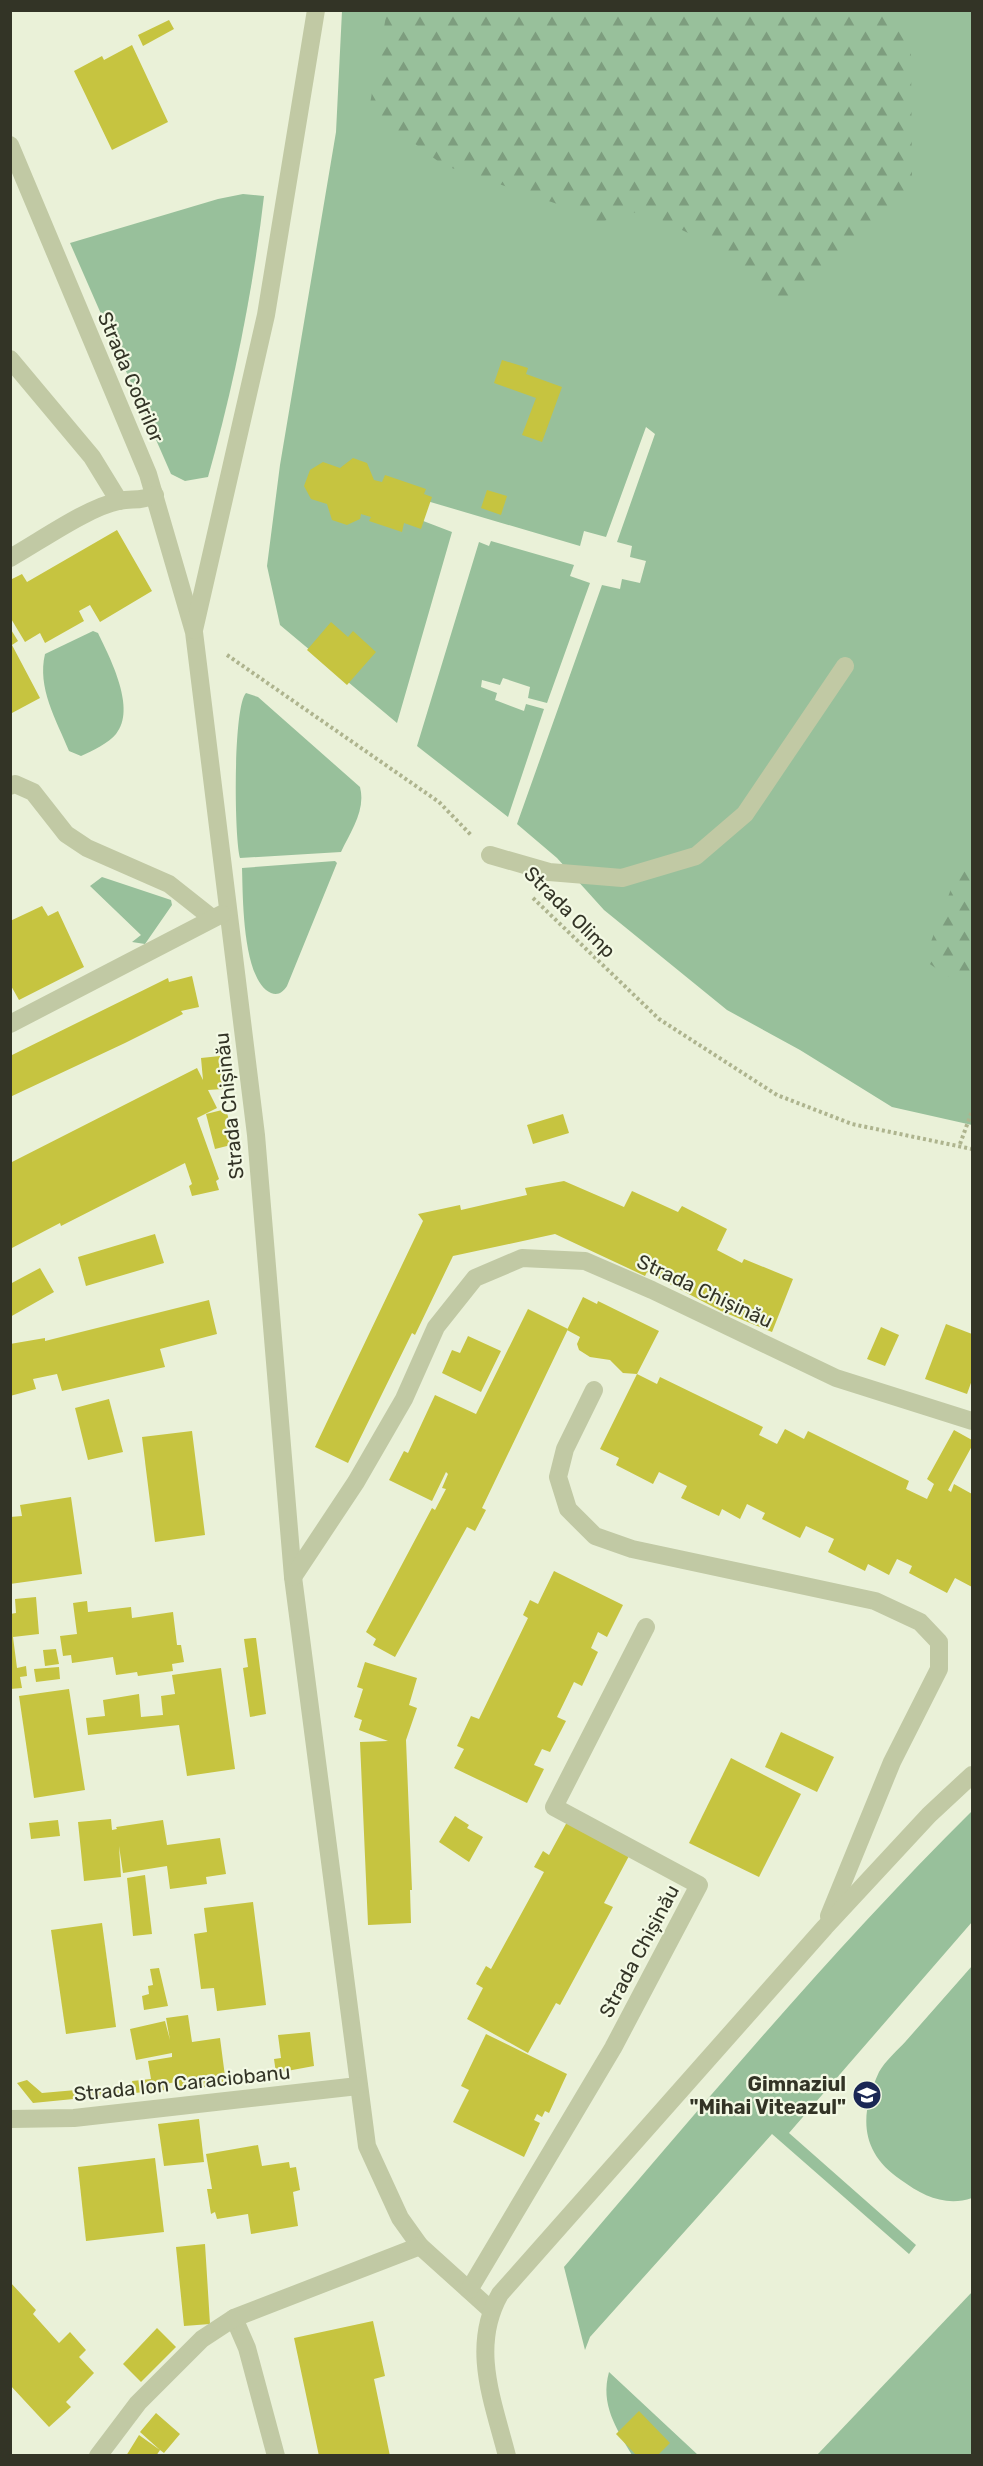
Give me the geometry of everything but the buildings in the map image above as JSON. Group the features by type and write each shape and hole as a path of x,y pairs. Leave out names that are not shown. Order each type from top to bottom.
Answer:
{"street":[{"path":"194,632 266,315 316,10"},
{"name":"Strada Codrilor","path":"10,145 155,495 194,632"},
{"path":"10,359 92,457 119,501"},
{"path":"10,558 88,514 119,501 139,502 155,495"},
{"name":"Strada Chișinău","path":"194,632 219,915 256,1135 293,1577 358,2086 368,2146 400,2218 420,2246 491,2310"},
{"path":"490,855 549,872 622,878 696,856 745,814 845,666"},
{"path":"10,786 15,784 33,792 66,834 87,848 170,884 219,915"},
{"path":"10,1024 219,915"},
{"name":"Strada Chișinău","path":"293,1577 362,1472 404,1399 436,1327 474,1278 522,1258 585,1261 652,1290 836,1378 972,1421"},
{"path":"594,1390 566,1449 558,1477 568,1509 595,1536 632,1549 875,1601 920,1622 939,1642 939,1669 892,1762 825,1927"},
{"name":"Strada Chișinău","path":"469,2290 614,2048 699,1885 554,1807 646,1626"},
{"path":"507,2456 484,2359 484,2332 491,2310 500,2294 825,1927 929,1815 972,1775"},
{"name":"Strada Ion Caraciobanu","path":"10,2119 74,2118 358,2086"},
{"path":"98,2456 138,2403 202,2338 234,2318 420,2246"},
{"path":"234,2318 248,2348 276,2456"}],"path":[{"path":"194,632 439,802 490,855"},
{"name":"Strada Olimp","path":"531,896 659,1019 777,1095 852,1124 960,1144 972,1149"},
{"path":"960,1144 972,1110"}],"green space":[{"path":"342,11 972,11 972,1125 892,1107 800,1050 727,1010 604,910 557,858 517,824 602,585 620,589 622,579 640,583 646,561 630,557 632,546 617,542 655,434 646,427 606,537 584,531 580,546 410,496 405,514 452,532 397,723 280,625 267,566 280,465 336,132"},
{"path":"387,11 893,11 911,52 912,184 789,309 719,248 645,212 624,213 590,227 575,210 443,165 369,109"},
{"path":"243,194 264,196 242,337 208,477 185,481 171,474 70,243 218,199"},
{"path":"491,541 574,565 570,576 590,583 547,703 528,698 530,687 503,678 500,685 482,680 481,687 497,693 495,700 524,711 526,704 544,709 508,817 417,746 479,542 489,546"},
{"path":"93,631 98,633 115,669 124,711 122,724 116,734 81,756 69,751 49,703 43,667 45,654"},
{"path":"246,693 258,697 360,787 359,812 341,852 240,858 236,800 237,746 242,703"},
{"path":"972,853 972,993 924,960 956,876"},
{"path":"335,861 337,863 287,986 280,993 271,993 261,985 249,955 244,916 242,868"},
{"path":"102,877 171,900 172,905 145,944 132,942 141,935 90,886"},
{"path":"972,1811 972,1922 789,2133 916,2245 909,2254 772,2134 590,2337 585,2350 564,2267 814,1978"},
{"path":"972,1966 972,2198 953,2201 926,2195 887,2169 877,2158 871,2145 866,2118 868,2104 879,2072"},
{"path":"972,2292 972,2455 817,2455"},
{"path":"609,2372 698,2455 632,2455 615,2425 608,2405"}],"place":[{"name":"Gimnaziul \"Mihai Viteazul\"","path":"867,2095"}]}
